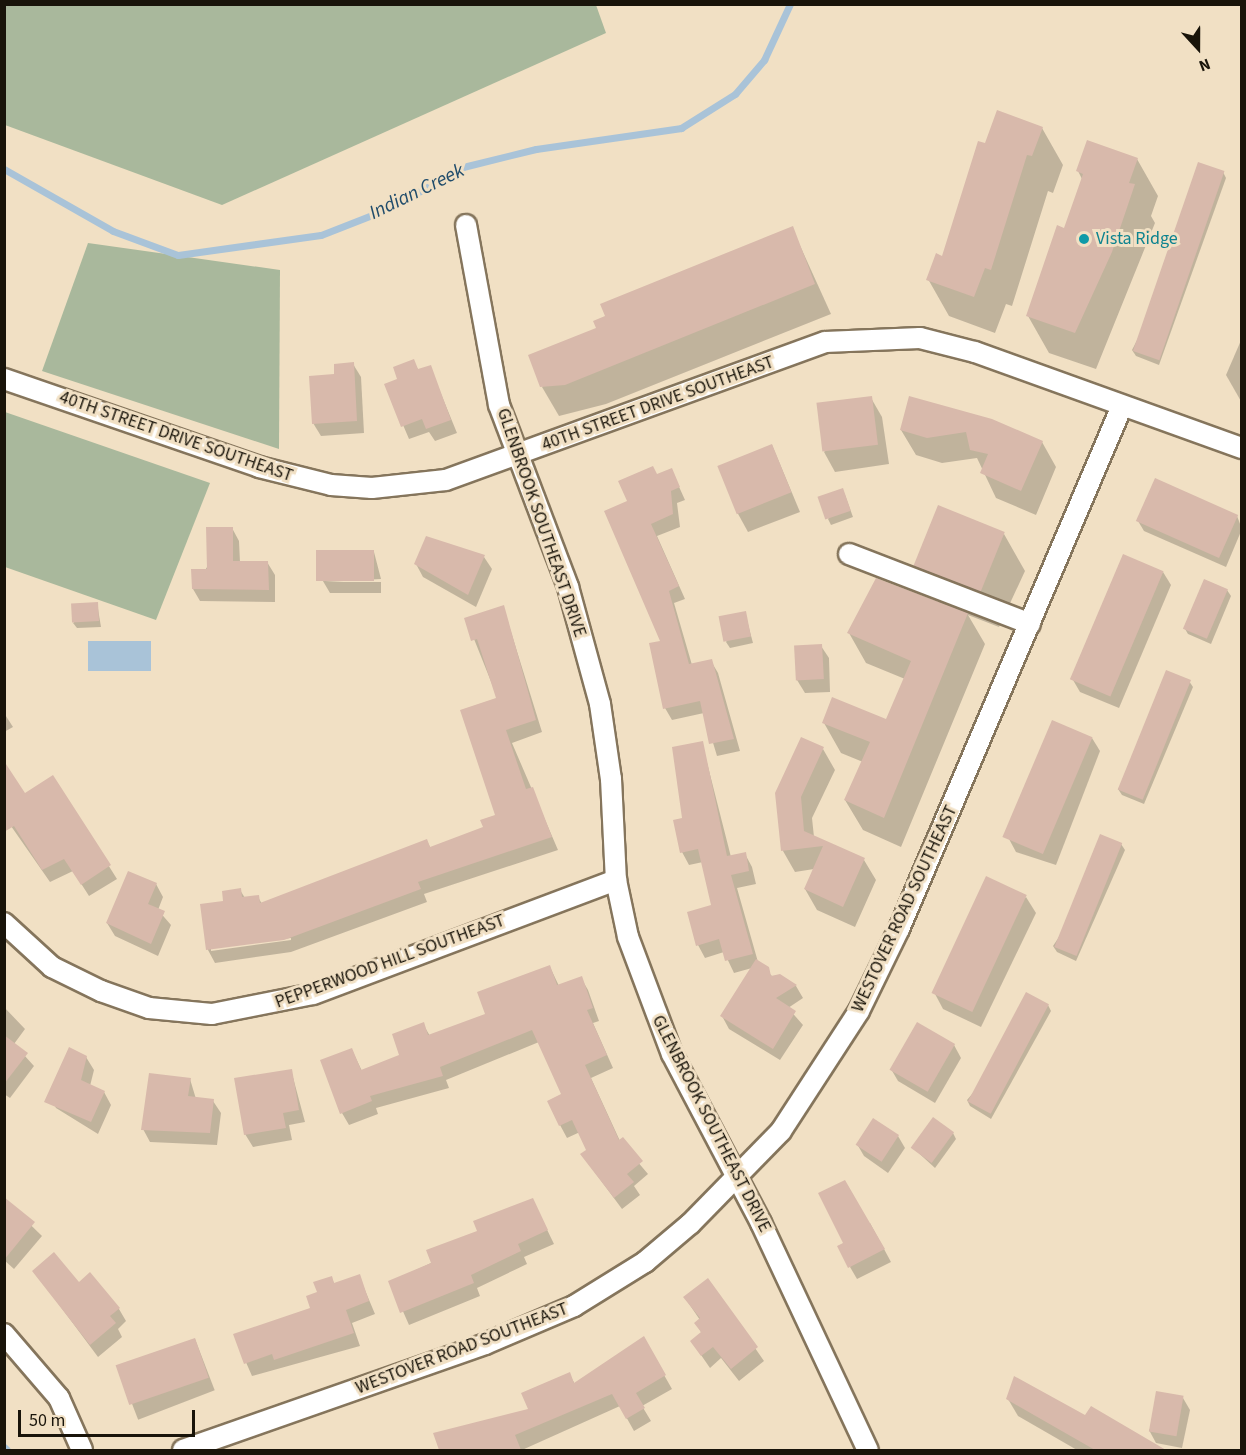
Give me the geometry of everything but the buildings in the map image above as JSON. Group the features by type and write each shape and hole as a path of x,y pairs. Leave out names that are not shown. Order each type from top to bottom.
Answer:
{"street":[{"name":"GLENBROOK SOUTHEAST DRIVE","path":"466,225 499,405 568,587 600,704 611,779 616,880 647,996 868,1450"},
{"name":"40TH STREET DRIVE SOUTHEAST","path":"4,379 259,467 331,485 372,488 437,481 517,456 825,342 871,338 920,338 975,352 1242,448"},
{"name":"WESTOVER ROAD SOUTHEAST","path":"183,1450 485,1344 574,1306 645,1262 737,1178 781,1131 859,1011 1030,624 1122,405"},
{"path":"849,554 1030,624"},
{"name":"PEPPERWOOD HILL SOUTHEAST","path":"4,923 52,967 101,991 149,1008 212,1014 313,993 616,880"},
{"path":"4,1334 59,1398 82,1450"}],"green space":[{"path":"5,5 596,5 606,33 222,205 5,125"},
{"path":"88,243 280,270 279,449 42,371"},
{"path":"5,412 210,483 156,620 5,567"}],"water":[{"path":"88,641 151,641 151,671 88,671"}],"waterway":[{"name":"Indian Creek","path":"4,169 113,231 178,255 321,235 390,208 463,167 536,149 681,128 735,94 764,60 790,4"},
{"path":"4,1447 7,1450"}],"place":[{"name":"Vista Ridge","path":"1084,239"}]}
